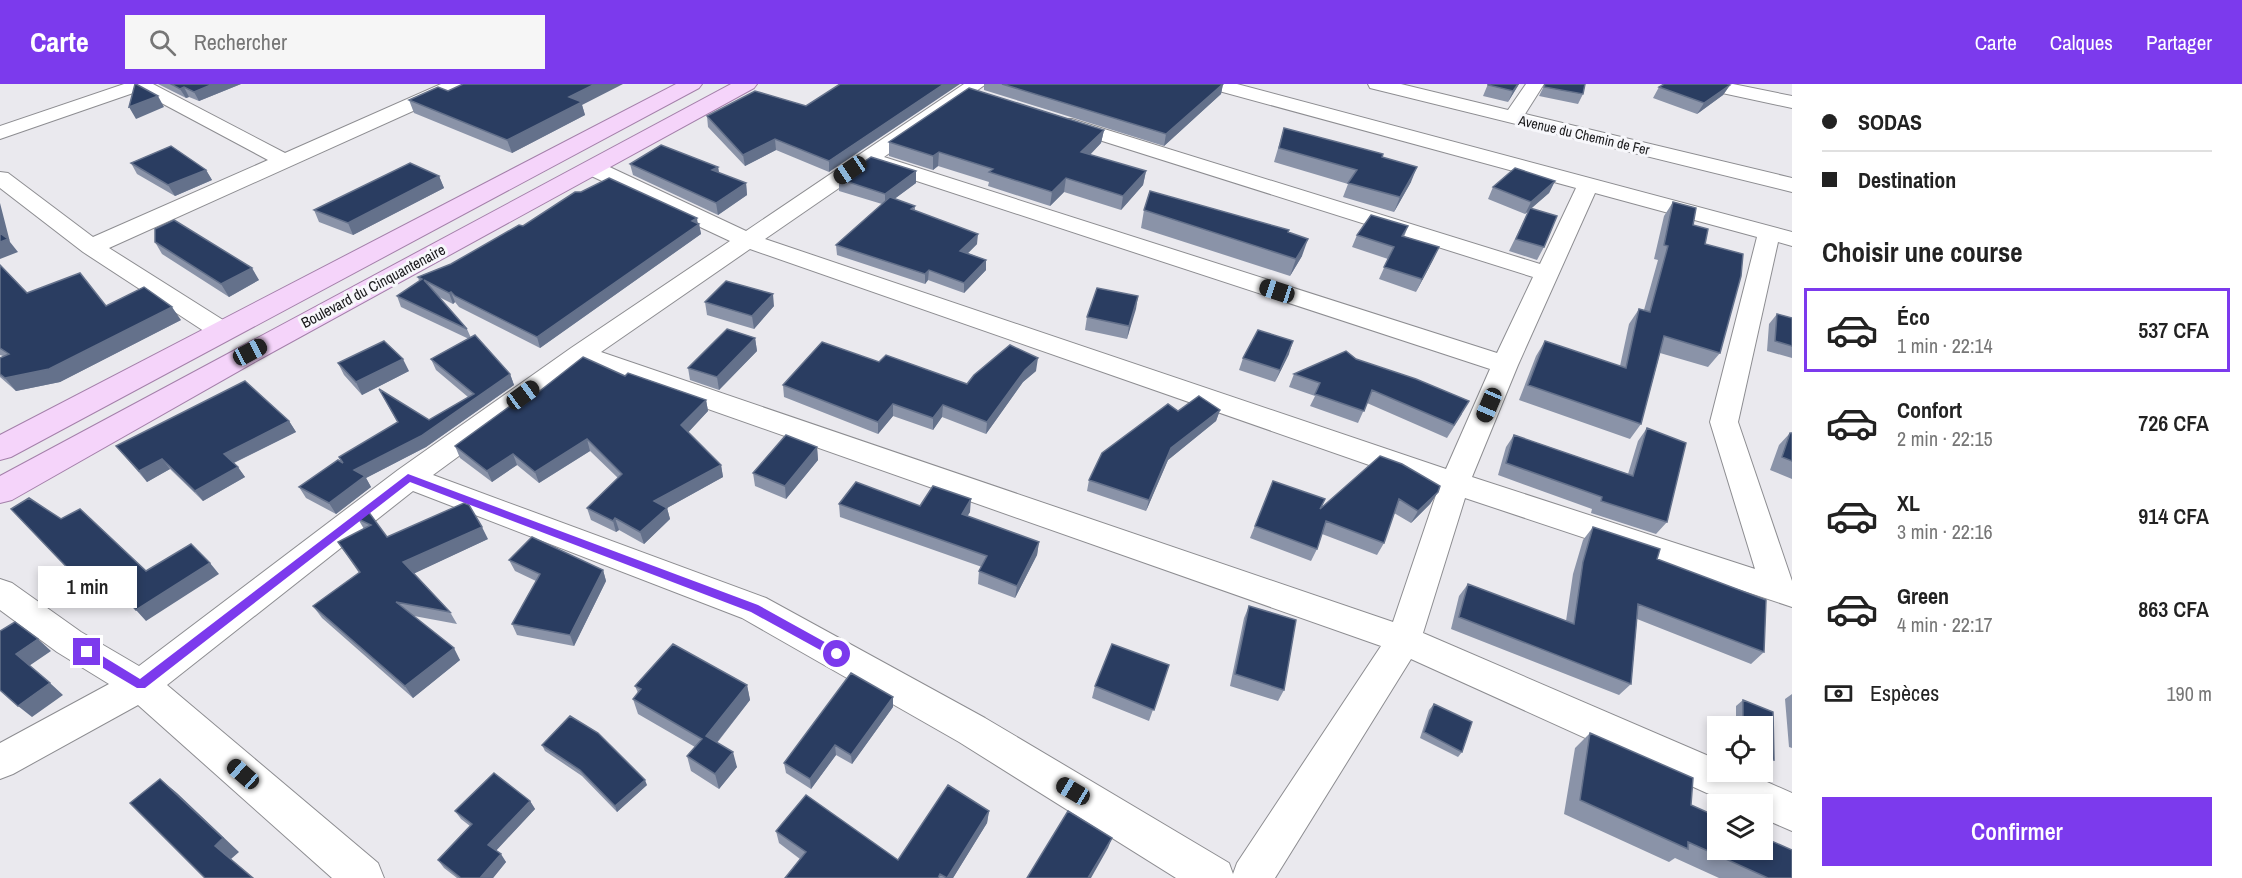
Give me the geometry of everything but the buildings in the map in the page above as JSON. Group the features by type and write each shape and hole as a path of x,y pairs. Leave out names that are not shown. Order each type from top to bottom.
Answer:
{"main road":[{"name":"Boulevard du Cinquantenaire","path":"0,449 692,84"},
{"name":"Boulevard du Cinquantenaire","path":"0,491 250,352 747,84"}],"street":[{"path":"0,133 140,84 283,160"},
{"path":"91,247 458,84"},
{"path":"1215,84 1781,236 1724,422 1784,591"},
{"name":"Avenue du Chemin de Fer","path":"1377,84 1792,185"},
{"path":"1512,118 1535,84"},
{"path":"1706,84 1792,102"},
{"path":"0,762 141,685 408,478 580,354 867,158 977,92"},
{"path":"1045,117 1547,274"},
{"path":"867,158 1506,365"},
{"path":"593,168 747,240 1455,483 1784,591"},
{"path":"0,178 91,247 222,332"},
{"path":"1252,878 1404,640 1455,483 1588,185"},
{"path":"580,354 1404,640 1792,812"},
{"path":"408,478 754,608 972,730 1214,878"},
{"path":"0,592 69,642 141,685 363,878"}],"route":[{"path":"87,652 141,685 408,478 754,608 837,654"}]}
